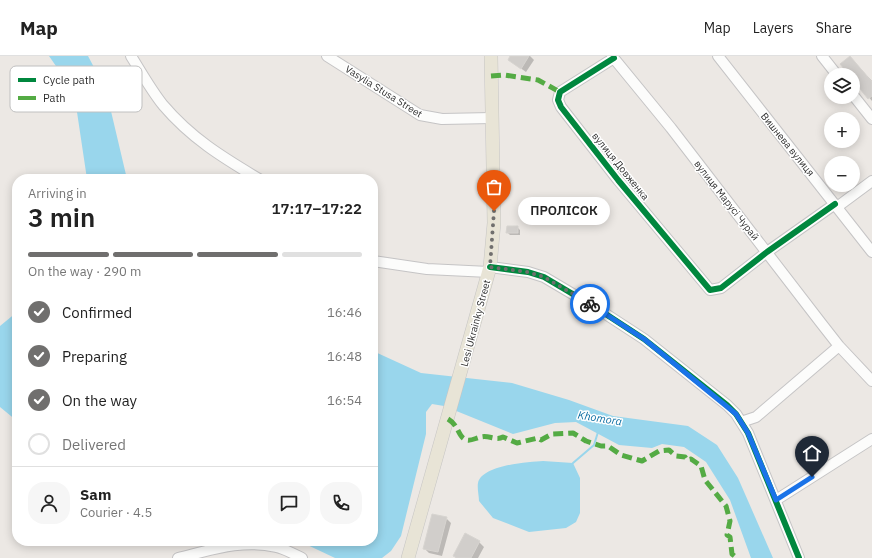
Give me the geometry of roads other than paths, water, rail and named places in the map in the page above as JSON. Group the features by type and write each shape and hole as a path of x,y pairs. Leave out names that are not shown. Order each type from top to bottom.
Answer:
{"main road":[{"name":"Lesi Ukrainky Street","path":"408,558 489,269 494,223 491,56"}],"street":[{"path":"131,56 137,66"},
{"name":"Vasylia Stusa Street","path":"327,56 420,115 442,119 492,118"},
{"name":"Вишнева вулиця","path":"718,56 872,252"},
{"path":"822,56 831,68"},
{"name":"вулиця Марусі Чурай","path":"613,57 839,346 872,380"},
{"name":"вулиця Довженка","path":"613,57 560,92 558,100 561,107 618,180 710,290 721,288 767,252"},
{"path":"142,73 162,104 181,125 212,151 250,174"},
{"path":"860,104 872,119"},
{"path":"767,252 872,181"},
{"path":"378,262 427,269 489,269 528,272 544,277 598,308 644,339 727,405 741,422 748,433 799,558"},
{"path":"741,422 756,417 839,346"},
{"path":"748,433 756,417"},
{"path":"776,500 872,439"},
{"path":"182,557 211,546"},
{"path":"272,546 302,558"}],"water":[{"path":"49,56 88,56 93,66 56,66"},
{"path":"77,112 111,112 126,174 86,174"},
{"path":"12,316 12,417 0,407 0,326"},
{"name":"Khomora","path":"378,353 421,373 512,383 569,400 613,416 688,426 717,445 738,478 773,558 751,558 730,500 706,462 684,447 662,444 652,448 619,445 576,422 555,423 513,434 444,406 432,404 426,412 426,434 401,536 391,551 382,558 335,558 310,546 378,546"},
{"path":"543,461 573,463 580,478 580,513 576,522 566,528 529,532 493,518 479,501 478,483 481,477 496,468 527,462"}],"waterway":[{"path":"573,463 594,445 598,432"}],"place":[{"name":"ПРОЛІСОК","path":"494,211"}]}
